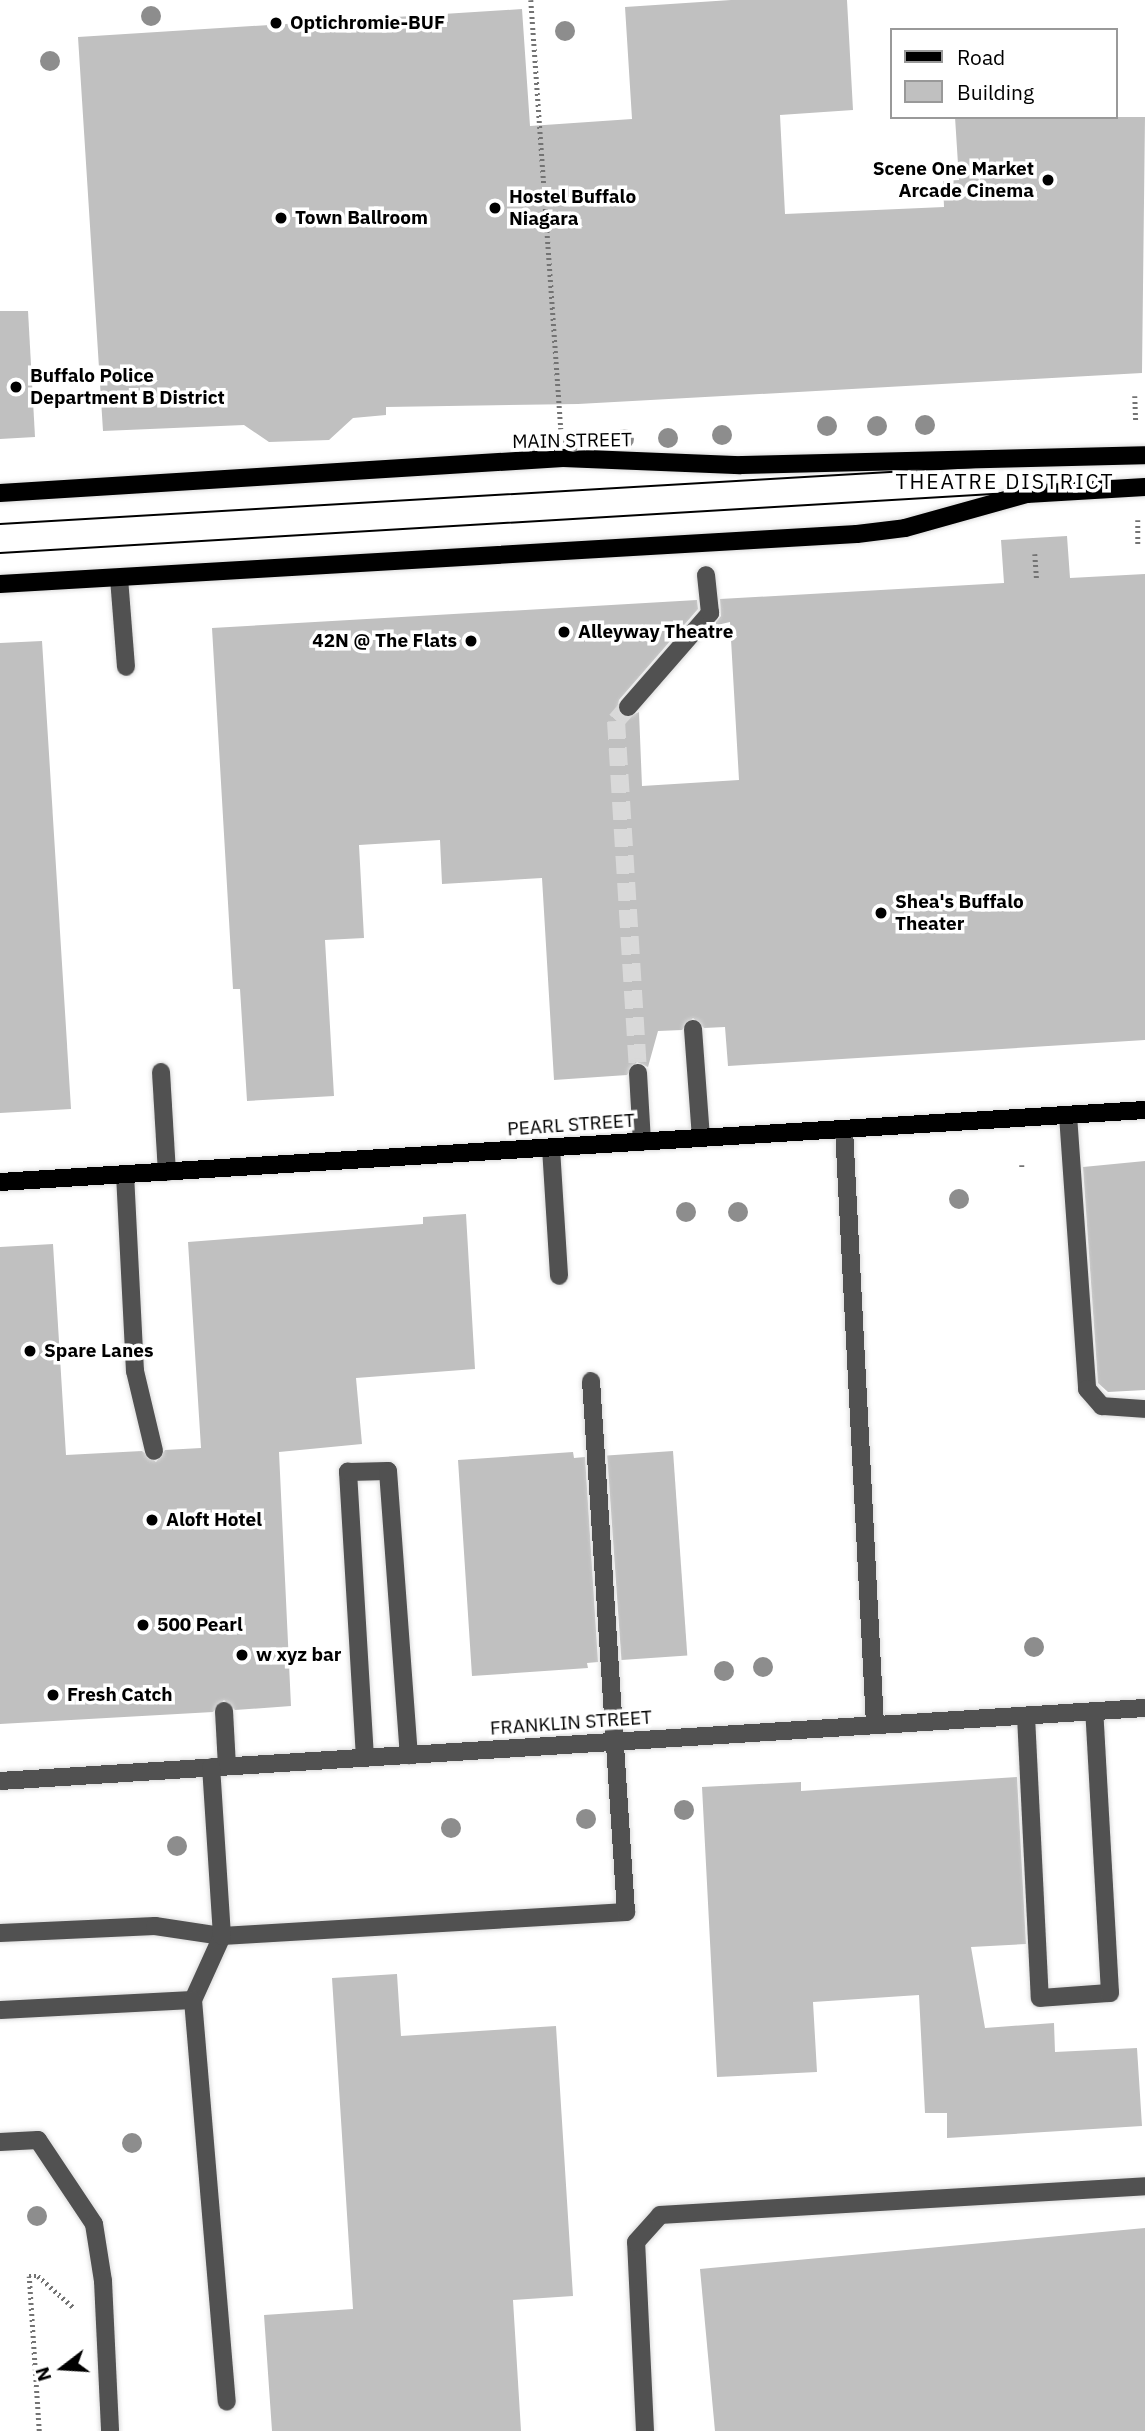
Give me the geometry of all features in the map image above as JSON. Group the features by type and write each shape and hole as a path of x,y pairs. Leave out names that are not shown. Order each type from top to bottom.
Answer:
{"main road":[{"name":"MAIN STREET","path":"0,493 563,458 741,465 1145,455"},
{"path":"0,584 857,534 905,528 1027,494 1145,487"},
{"name":"PEARL STREET","path":"0,1182 1145,1110"}],"street":[{"path":"628,707 710,614 706,575"},
{"path":"119,578 127,667"},
{"path":"693,1029 701,1138"},
{"path":"161,1072 167,1172"},
{"path":"638,1073 642,1142"},
{"path":"1068,1115 1087,1389 1102,1406 1145,1409"},
{"path":"844,1129 874,1725"},
{"path":"551,1148 559,1276"},
{"path":"125,1174 135,1371 154,1451"},
{"path":"0,1933 155,1926 222,1936 626,1912 591,1381"},
{"path":"365,1758 348,1472 388,1471 409,1755"},
{"name":"FRANKLIN STREET","path":"0,1781 1145,1708"},
{"path":"224,1711 219,1767 222,1936 193,2000 227,2402"},
{"path":"1026,1716 1040,1998 1110,1993 1094,1711"},
{"path":"0,2010 193,2000"},
{"path":"0,2142 38,2140 94,2224 103,2281 110,2431"},
{"path":"645,2431 636,2242 660,2215 1145,2186"}],"path":[{"path":"531,0 561,436"},
{"path":"1135,396 1136,435"},
{"path":"1138,506 1138,547"},
{"path":"1035,554 1037,581"},
{"path":"40,2431 29,2276 38,2276 79,2312"}],"building":[{"path":"731,0 847,0 853,110 780,115 785,214 944,207 943,181 959,180 955,119 1145,117 1142,373 578,404 386,407 386,415 353,418 329,440 269,442 244,425 103,431 78,37 522,9 530,126 632,119 625,7"},
{"name":"Buffalo Police Department B District","path":"0,311 28,311 35,437 0,439"},
{"path":"1067,536 1070,578 1145,574 1145,1040 728,1066 725,1027 704,1028 693,1018 682,1030 658,1031 648,1067 637,1062 627,1075 554,1080 542,878 442,884 440,840 359,845 364,938 325,940 334,1096 247,1101 240,989 233,989 212,628 697,600 698,609 619,700 617,710 626,718 639,712 642,786 739,780 730,622 713,626 721,616 720,599 1004,583 1001,540"},
{"path":"42,641 71,1109 0,1113 0,643"},
{"path":"1145,1161 1145,1390 1108,1392 1098,1383 1083,1167"},
{"path":"466,1214 475,1369 356,1378 362,1444 279,1452 291,1706 235,1710 224,1700 213,1712 0,1724 0,1247 53,1244 66,1455 142,1451 156,1462 165,1450 201,1448 188,1242 423,1224 423,1217"},
{"path":"673,1451 687,1656 621,1660 607,1456"},
{"path":"573,1452 574,1458 585,1457 598,1662 587,1663 588,1668 472,1676 458,1460"},
{"path":"1017,1777 1026,1944 971,1947 985,2028 1054,2023 1055,2052 1137,2048 1142,2126 947,2138 947,2113 925,2113 919,1995 813,2002 817,2072 717,2077 702,1787 801,1782 801,1791"},
{"path":"397,1974 401,2036 556,2026 573,2296 513,2300 521,2431 272,2431 264,2315 353,2309 332,1978"},
{"path":"1145,2228 1145,2431 715,2431 700,2269"}],"tunnel":[{"path":"628,707 616,721 638,1073"}],"tram line":[{"path":"0,524 1145,457"},
{"path":"0,553 1145,485"}],"place":[{"name":"Optichromie-BUF","path":"276,23"},
{"name":"Scene One Market Arcade Cinema","path":"1048,180"},
{"name":"Hostel Buffalo Niagara","path":"495,208"},
{"name":"Town Ballroom","path":"281,218"},
{"name":"Buffalo Police Department B District","path":"16,387"},
{"name":"Alleyway Theatre","path":"564,632"},
{"name":"42N @ The Flats","path":"471,641"},
{"name":"Shea's Buffalo Theater","path":"881,913"},
{"name":"Spare Lanes","path":"30,1351"},
{"name":"Aloft Hotel","path":"152,1520"},
{"name":"500 Pearl","path":"143,1625"},
{"name":"w xyz bar","path":"242,1655"},
{"name":"Fresh Catch","path":"53,1695"}],"district":[{"name":"THEATRE DISTRICT","path":"1005,481"}]}
